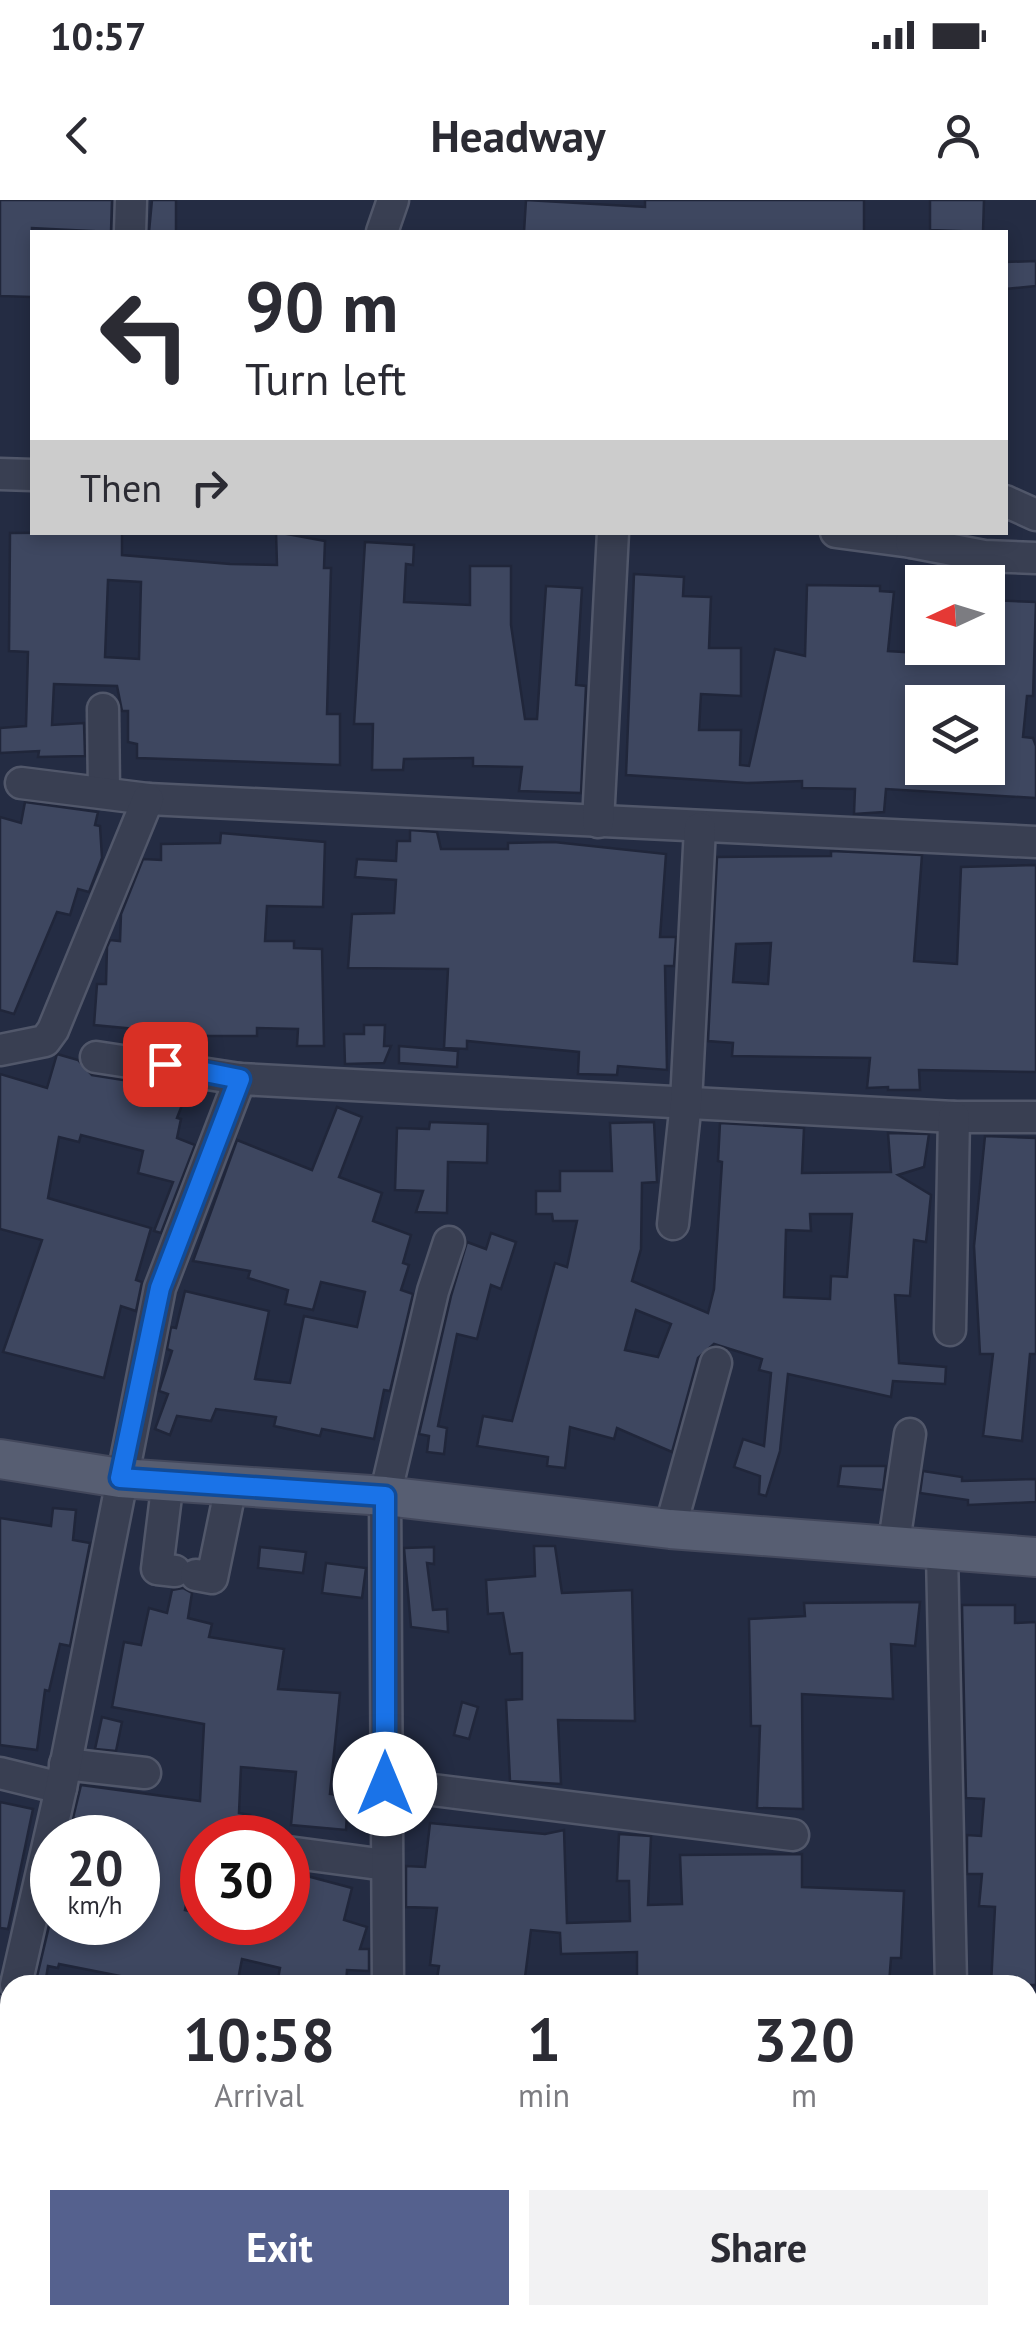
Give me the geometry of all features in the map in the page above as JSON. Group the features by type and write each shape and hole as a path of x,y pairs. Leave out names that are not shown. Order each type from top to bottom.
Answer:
{"main road":[{"path":"0,1459 120,1478 385,1496 670,1529 1036,1558"}],"street":[{"path":"130,200 130,230"},
{"path":"383,230 394,200"},
{"path":"0,474 30,474"},
{"path":"1008,501 1036,515"},
{"path":"598,822 613,535"},
{"path":"883,535 914,537 984,556 1036,558"},
{"path":"102,709 104,794"},
{"path":"21,784 148,799 1036,842"},
{"path":"0,1050 45,1040 54,1030 148,799"},
{"path":"673,1224 686,1102 700,828"},
{"path":"96,1057 240,1079 954,1117 1036,1117"},
{"path":"18,1975 63,1776 160,1288 240,1079"},
{"path":"950,1330 954,1117"},
{"path":"388,1975 385,1496 433,1292 450,1242"},
{"path":"670,1529 716,1363"},
{"path":"893,1549 910,1434"},
{"path":"168,1480 158,1569 212,1578 231,1486"},
{"path":"942,1553 951,1975"},
{"path":"0,1774 145,1773"},
{"path":"385,1784 794,1835"},
{"path":"310,1855 386,1865"}],"building":[{"path":"0,200 112,200 111,230 32,228 30,297 0,296"},
{"path":"152,200 176,200 176,230 149,230"},
{"path":"526,200 645,207 645,200 864,200 864,230 524,230"},
{"path":"930,200 984,200 983,230 930,230"},
{"path":"1036,261 1036,286 1008,289 1008,262"},
{"path":"10,533 122,535 122,555 230,564 277,565 276,535 325,541 324,568 331,568 327,714 340,714 340,765 137,758 137,744 128,742 128,711 122,711 117,686 54,684 52,725 84,723 85,756 38,757 39,751 0,753 0,728 26,726 28,652 9,651","holes":["108,580 141,582 139,659 105,657"]},
{"path":"365,542 414,545 413,565 406,564 404,602 470,605 470,566 511,566 511,625 525,719 537,719 546,586 582,588 576,685 586,686 581,793 519,791 522,767 473,766 473,758 404,759 403,770 372,770 373,724 354,724"},
{"path":"634,574 684,577 683,596 711,597 709,648 741,648 741,696 701,694 699,730 741,730 740,765 749,766 775,649 805,656 807,585 880,586 880,591 894,592 888,651 905,652 905,665 1005,665 1005,601 1036,602 1033,696 1027,696 1023,737 1033,738 1036,746 1036,798 886,789 884,812 854,814 855,789 802,788 802,781 747,783 626,775"},
{"path":"25,802 98,812 95,825 100,826 102,858 89,892 78,889 70,915 57,912 14,1014 0,1010 0,817 21,823"},
{"path":"410,830 437,832 441,849 508,849 508,843 554,842 666,854 660,937 676,937 674,966 665,966 667,1070 618,1066 617,1075 578,1074 579,1052 467,1041 467,1049 444,1048 448,969 348,968 352,914 394,913 396,880 355,877 357,859 396,861 397,841 410,841"},
{"path":"221,833 325,842 323,907 267,906 265,941 294,941 294,948 322,949 324,1046 297,1046 298,1029 257,1028 257,1036 209,1036 94,1025 97,984 106,984 107,947 110,940 120,941 121,914 143,859 161,860 161,844 220,843"},
{"path":"831,851 922,855 914,961 957,964 961,867 1036,865 1036,1072 919,1070 920,1090 888,1090 867,1088 870,1058 732,1056 733,1043 708,1041 717,857 831,856","holes":["771,943 768,984 733,982 736,944"]},
{"path":"364,1025 385,1025 384,1046 391,1046 384,1063 345,1064 344,1034 364,1034"},
{"path":"399,1046 458,1051 457,1067 399,1063"},
{"path":"57,1054 78,1060 92,1075 161,1086 186,1095 177,1118 181,1119 177,1138 195,1145 161,1233 154,1231 173,1182 138,1173 143,1151 81,1135 79,1142 59,1137 48,1198 151,1228 136,1280 142,1282 136,1311 121,1306 104,1378 3,1352 42,1240 0,1229 0,1074 47,1088"},
{"path":"337,1107 362,1117 339,1177 382,1193 373,1221 411,1235 403,1263 409,1265 401,1290 413,1294 390,1391 384,1390 374,1439 322,1429 320,1436 274,1426 276,1417 216,1409 211,1421 177,1416 170,1435 155,1429 168,1394 159,1391 172,1351 167,1349 171,1327 176,1328 185,1291 269,1311 255,1379 290,1383 304,1316 357,1327 365,1292 321,1282 313,1310 285,1304 288,1290 248,1278 250,1271 193,1261 237,1140 312,1170"},
{"path":"430,1122 488,1124 487,1163 448,1162 447,1213 416,1212 423,1191 395,1190 397,1128 429,1129"},
{"path":"654,1122 657,1182 642,1183 641,1249 632,1281 708,1313 714,1289 722,1162 718,1161 720,1123 804,1128 802,1173 891,1172 888,1133 929,1134 924,1167 898,1175 931,1195 926,1242 914,1240 910,1296 895,1295 899,1363 946,1367 945,1384 893,1381 891,1397 788,1374 780,1451 766,1496 759,1494 760,1476 734,1467 743,1439 764,1446 771,1373 759,1370 762,1359 714,1344 698,1358 672,1452 617,1428 614,1439 570,1427 565,1468 547,1466 548,1457 477,1446 483,1416 512,1421 555,1263 567,1267 577,1221 553,1221 552,1214 536,1214 536,1191 560,1191 560,1171 612,1171 610,1123","holes":["810,1214 852,1214 847,1277 831,1276 830,1299 784,1297 786,1230 811,1231","636,1310 671,1324 658,1357 625,1350"]},
{"path":"985,1136 1036,1138 1036,1354 1030,1354 1022,1441 983,1436 993,1354 980,1354 974,1246"},
{"path":"491,1233 516,1242 501,1289 491,1285 477,1339 457,1334 438,1426 447,1428 444,1454 427,1452 429,1436 419,1434 451,1296 467,1242 486,1249"},
{"path":"841,1466 886,1466 883,1490 838,1486"},
{"path":"923,1471 962,1477 962,1481 1036,1479 1036,1502 968,1505 968,1500 920,1493"},
{"path":"53,1508 76,1510 73,1540 90,1543 70,1646 60,1644 49,1691 45,1690 37,1750 0,1745 0,1518 51,1526"},
{"path":"534,1546 555,1546 562,1593 632,1590 635,1721 558,1720 561,1784 510,1781 506,1700 522,1699 522,1653 510,1654 503,1613 488,1614 486,1580 535,1576"},
{"path":"260,1547 306,1552 303,1573 258,1568"},
{"path":"434,1547 434,1564 427,1563 433,1610 447,1609 448,1632 411,1627 404,1548"},
{"path":"326,1563 366,1568 362,1598 322,1593"},
{"path":"183,1588 192,1593 188,1618 212,1624 209,1637 284,1649 278,1689 340,1693 330,1794 348,1796 346,1830 310,1827 310,1815 292,1815 296,1772 241,1767 239,1813 250,1815 180,1815 180,1945 310,1945 310,1877 352,1888 344,1920 367,1927 360,1949 369,1949 369,1971 347,1970 347,1975 279,1975 280,1968 242,1959 239,1975 115,1975 59,1964 58,1968 48,1966 47,1975 37,1975 45,1945 160,1945 160,1815 74,1815 81,1785 200,1801 204,1724 112,1707 124,1642 141,1645 149,1608 167,1613 172,1590"},
{"path":"920,1602 915,1646 891,1644 893,1699 802,1694 803,1809 757,1808 760,1726 751,1726 749,1619 805,1616 804,1603"},
{"path":"962,1605 1015,1605 1015,1623 1036,1622 1036,1975 992,1975 995,1907 979,1906 982,1874 967,1874 967,1835 981,1836 984,1799 966,1798"},
{"path":"462,1702 478,1707 469,1739 454,1735"},
{"path":"102,1717 122,1722 116,1751 95,1749"},
{"path":"0,1802 33,1809 8,1929 0,1928"},
{"path":"430,1823 545,1834 564,1830 567,1923 630,1921 629,1881 617,1881 619,1834 651,1836 648,1905 682,1904 680,1855 802,1854 802,1887 904,1891 901,1958 891,1958 890,1975 637,1975 637,1952 561,1954 560,1933 531,1930 525,1975 438,1975 439,1966 430,1965 437,1908 406,1907 406,1866 425,1867"}],"route":[{"path":"165,1064 240,1079 160,1288 120,1478 385,1496 385,1784"}]}
